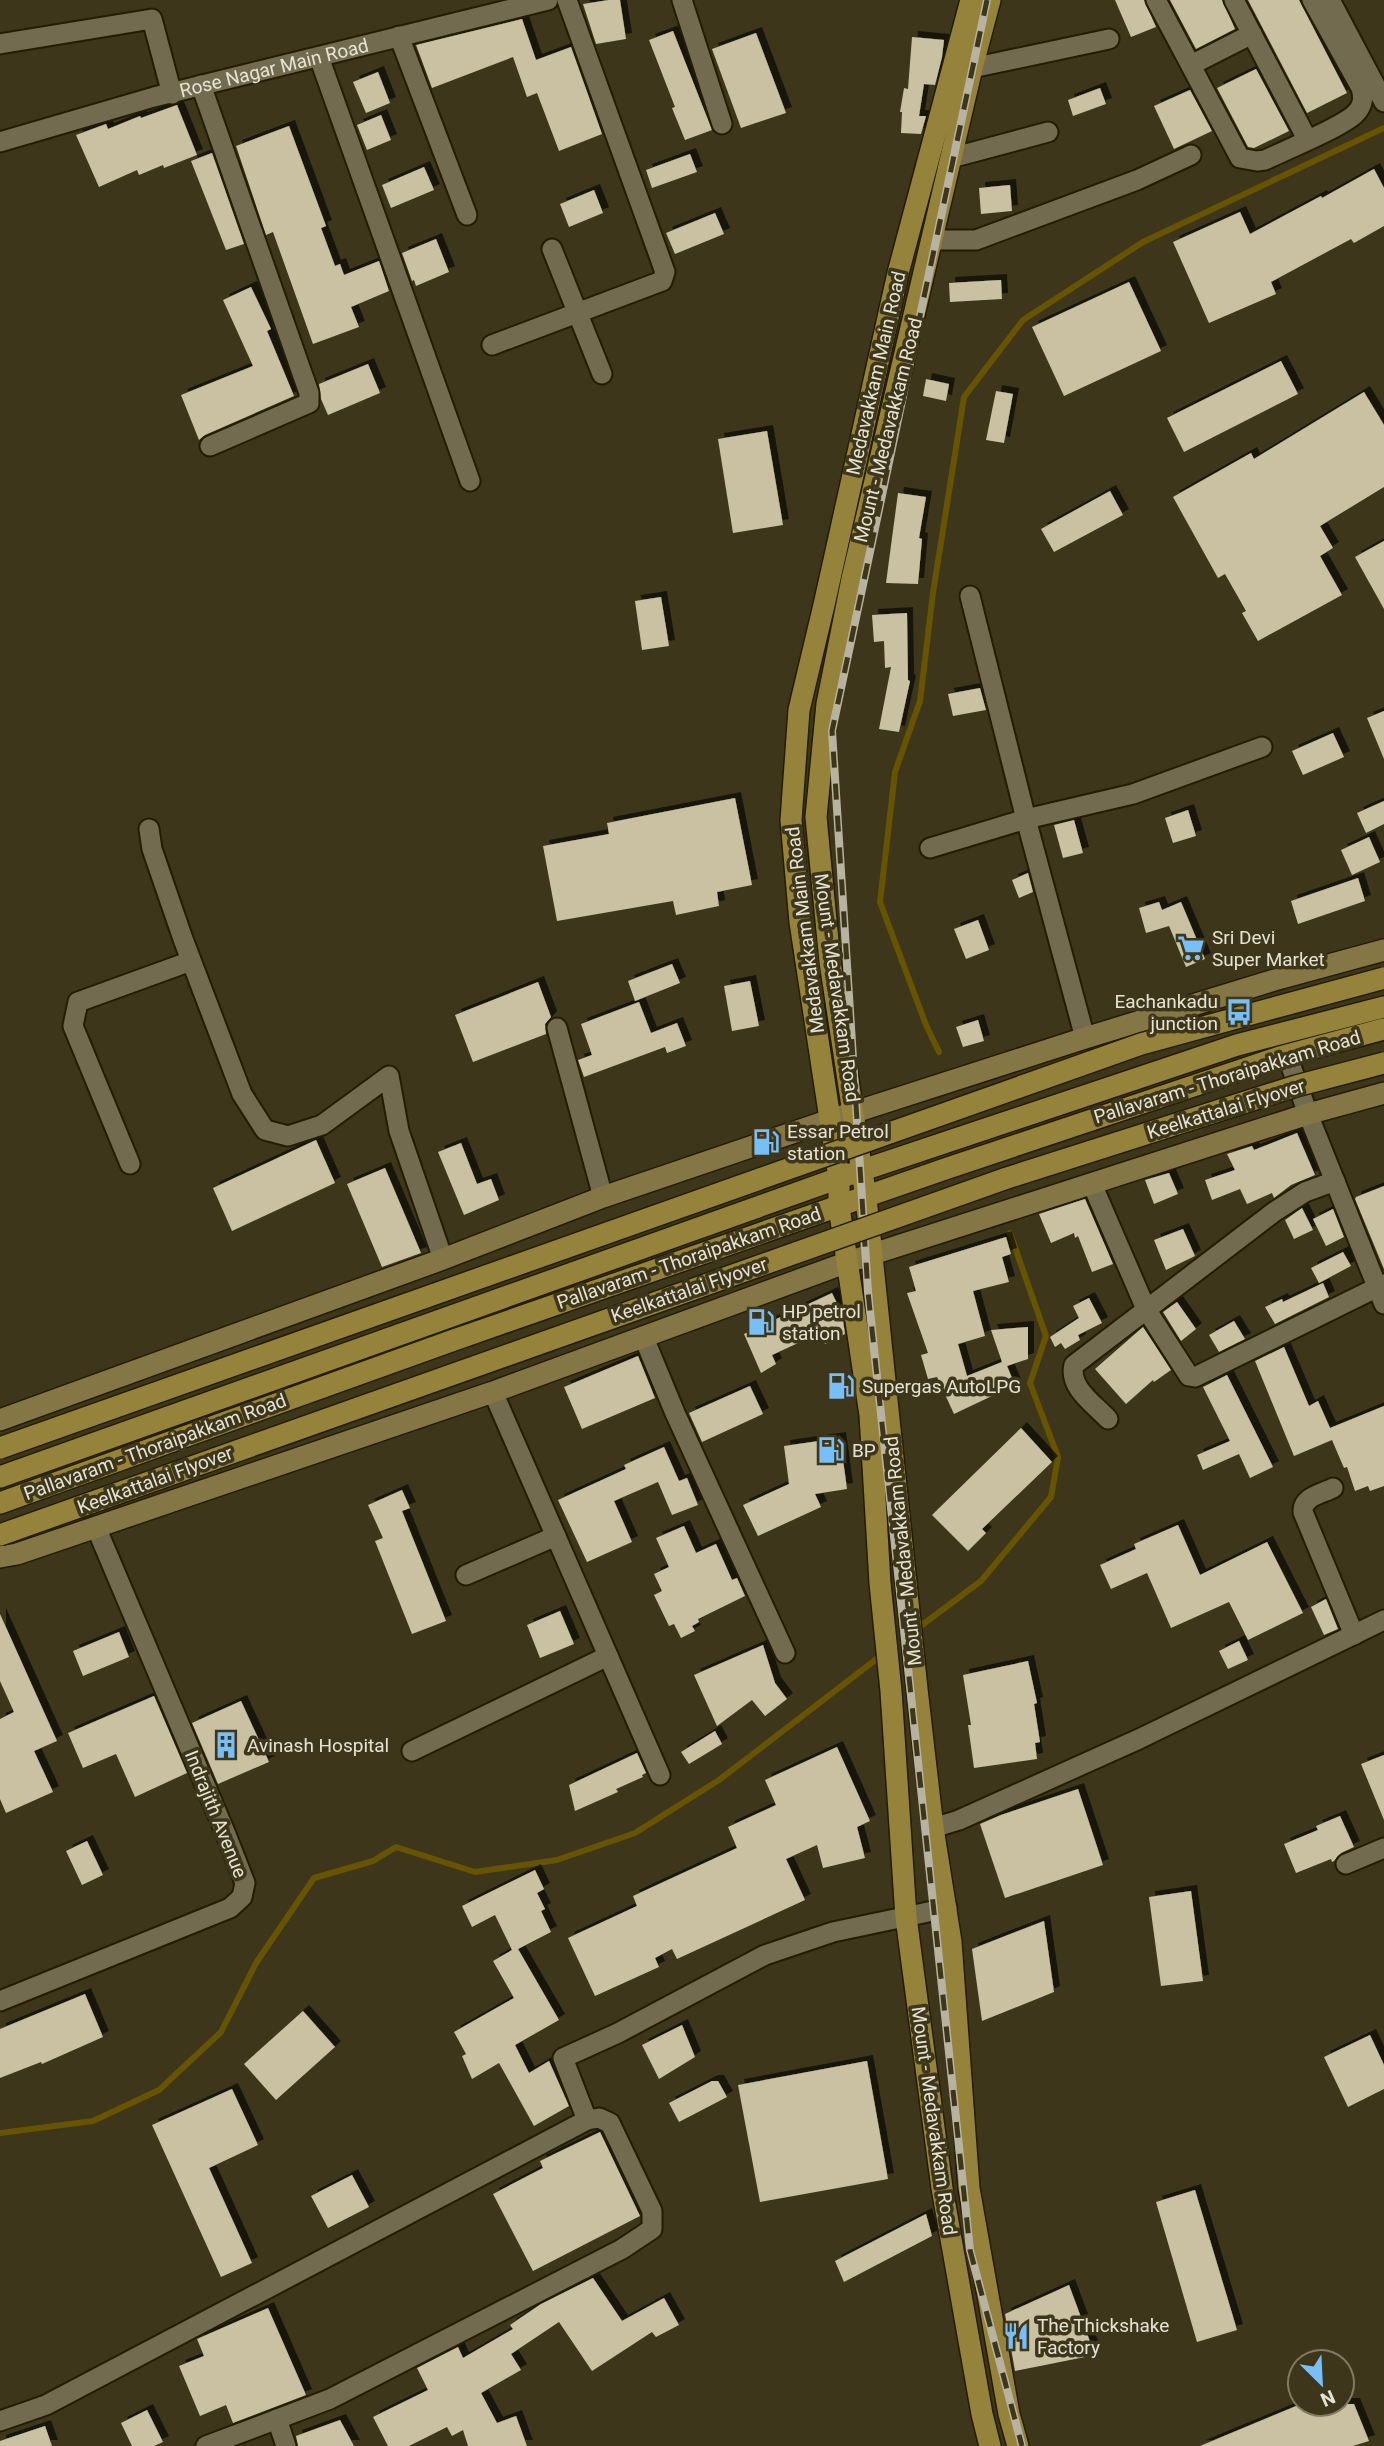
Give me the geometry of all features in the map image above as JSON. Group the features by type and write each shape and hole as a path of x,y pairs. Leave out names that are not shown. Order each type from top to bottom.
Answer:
{"main road":[{"name":"Medavakkam Main Road","path":"880,1583 870,1415 839,1207 839,1178 800,922 791,820 799,710 898,273 971,0"},
{"name":"Mount - Medavakkam Road","path":"990,0 852,579 827,704 816,817 830,962 863,1170 917,1689 933,1828 947,1909 960,2037 969,2188 1009,2414 1018,2446"},
{"path":"0,1448 1141,1044 1384,978"},
{"name":"Pallavaram - Thoraipakkam Road","path":"0,1477 839,1178 1237,1045 1384,1007"},
{"name":"Pallavaram - Thoraipakkam Road","path":"0,1503 970,1160 1287,1055 1384,1029"},
{"name":"Keelkattalai Flyover","path":"0,1535 1007,1178 1296,1086 1384,1063"},
{"name":"Mount - Medavakkam Road","path":"880,1583 891,1691 906,1917 943,2188 982,2414 990,2446"}],"street":[{"name":"Rose Nagar Main Road","path":"0,142 201,85 548,0"},
{"path":"492,345 662,281 666,272 568,0"},
{"path":"682,0 722,124"},
{"path":"1156,0 1240,158 1257,161 1265,160 1349,119 1360,107 1363,98 1361,88 1312,0"},
{"path":"1234,0 1307,139"},
{"path":"1330,0 1384,102"},
{"path":"0,44 152,19 172,94"},
{"path":"1191,65 1252,34"},
{"path":"399,36 467,215"},
{"path":"972,68 1109,39"},
{"path":"319,57 470,481"},
{"path":"201,85 309,393 309,403 209,446"},
{"path":"951,158 1048,132"},
{"path":"933,240 976,240 1137,180 1191,155"},
{"path":"552,248 602,374"},
{"path":"970,596 1085,1038"},
{"path":"930,848 1026,819 1133,794 1262,747"},
{"path":"149,829 152,849 191,961 242,1094 265,1130 288,1136 322,1125 389,1076 399,1131 443,1259"},
{"path":"0,1420 443,1259 603,1197 1085,1038 1281,978 1384,950"},
{"path":"130,1164 73,1026 78,1002 191,961"},
{"path":"557,1028 603,1197"},
{"path":"1092,1184 1146,1310 1186,1371 1195,1377 1382,1292 1308,1114 1287,1055"},
{"path":"0,1557 17,1554 493,1392 848,1262 1308,1114 1384,1093"},
{"path":"1108,1419 1076,1386 1072,1374 1074,1365 1274,1212 1305,1192 1335,1181"},
{"path":"644,1338 675,1413 785,1653"},
{"path":"493,1392 660,1774"},
{"path":"1333,1488 1306,1501 1302,1505 1303,1512 1354,1635"},
{"name":"Indrajith Avenue","path":"0,2001 230,1908 242,1897 245,1882 96,1527"},
{"path":"466,1576 556,1536"},
{"path":"933,1828 959,1820 1139,1739 1384,1620"},
{"path":"412,1752 608,1656"},
{"path":"1346,1864 1384,1848"},
{"path":"587,2120 563,2058 618,2033 765,1955 833,1932 947,1909"},
{"path":"0,2421 46,2405 587,2120 600,2118 610,2123 652,2211 652,2230 622,2249 330,2399 206,2446"},
{"path":"277,2419 286,2446"}],"building":[{"path":"620,0 626,39 596,44 583,4"},
{"path":"1115,0 1144,0 1156,27 1131,37"},
{"path":"1170,0 1222,0 1235,29 1196,49"},
{"path":"1248,0 1299,0 1347,93 1307,113"},
{"path":"522,19 536,60 571,47 602,134 559,151 537,93 527,97 513,57 432,88 416,45"},
{"path":"673,31 712,130 685,140 649,40"},
{"path":"756,33 786,113 741,128 712,49"},
{"path":"912,37 944,40 935,85 924,84 919,116 926,116 921,134 901,133 900,112 904,88 908,89"},
{"path":"1256,69 1289,131 1254,148 1248,147 1217,88"},
{"path":"378,72 390,103 366,113 353,82"},
{"path":"1100,88 1106,104 1073,116 1068,100"},
{"path":"1190,90 1212,131 1174,149 1154,106"},
{"path":"177,105 197,155 139,175 137,170 99,187 76,135 106,124 108,129"},
{"path":"381,115 391,140 367,150 357,125"},
{"path":"289,126 326,226 321,228 335,266 340,264 344,275 379,261 389,291 351,307 359,327 313,344 273,232 266,235 236,146"},
{"path":"212,153 244,244 226,250 191,161"},
{"path":"690,154 697,172 652,188 646,170"},
{"path":"424,167 434,190 391,208 382,185"},
{"path":"1374,169 1384,188 1384,226 1354,243 1351,239 1271,282 1276,294 1209,323 1173,242 1240,212 1250,234"},
{"path":"1010,185 1012,211 981,214 979,188"},
{"path":"594,190 603,213 569,227 560,204"},
{"path":"715,213 724,234 675,254 666,233"},
{"path":"436,239 449,272 416,286 402,253"},
{"path":"1001,280 1002,299 950,302 949,283"},
{"path":"1129,282 1161,351 1064,396 1032,327"},
{"path":"251,287 271,329 267,331 294,396 199,440 181,395 253,366 223,300"},
{"path":"1281,361 1298,394 1184,452 1167,418"},
{"path":"368,364 380,393 328,415 321,399 319,384"},
{"path":"926,379 949,384 946,401 923,396"},
{"path":"996,391 1013,394 1004,443 986,440"},
{"path":"1364,392 1384,425 1384,487 1320,526 1333,548 1320,556 1342,595 1258,641 1242,613 1246,611 1225,574 1218,578 1173,497 1251,453 1254,459"},
{"path":"767,431 783,525 733,533 718,439"},
{"path":"1110,491 1123,515 1054,552 1041,529"},
{"path":"898,493 926,497 919,538 922,539 918,584 886,583"},
{"path":"1384,541 1384,609 1355,557"},
{"path":"661,597 669,646 642,650 635,601"},
{"path":"907,613 910,681 899,732 879,729 891,667 885,668 884,641 874,642 872,615"},
{"path":"980,688 986,710 953,716 948,694"},
{"path":"1384,711 1384,759 1367,718"},
{"path":"1333,733 1344,757 1303,775 1292,751"},
{"path":"735,798 752,885 717,892 719,906 676,915 673,901 557,921 543,846 609,834 607,823"},
{"path":"1384,801 1384,824 1366,833 1357,813"},
{"path":"1188,810 1196,836 1173,843 1165,818"},
{"path":"1074,820 1083,853 1063,858 1054,825"},
{"path":"1369,837 1380,862 1352,875 1341,850"},
{"path":"1028,873 1033,892 1019,898 1012,880"},
{"path":"1358,878 1365,901 1298,924 1291,901"},
{"path":"1159,902 1162,910 1181,902 1205,959 1186,967 1169,926 1146,933 1139,908"},
{"path":"978,920 989,950 966,959 954,929"},
{"path":"672,964 680,983 635,1001 628,981"},
{"path":"750,981 759,1026 732,1031 724,986"},
{"path":"538,982 551,1017 545,1024 546,1034 473,1062 455,1015"},
{"path":"639,1002 651,1033 677,1023 686,1046 667,1053 665,1047 584,1077 578,1060 592,1055 581,1024"},
{"path":"978,1020 984,1041 963,1047 956,1027"},
{"path":"1297,1133 1315,1175 1291,1185 1274,1198 1272,1193 1247,1204 1240,1189 1212,1200 1205,1180 1235,1170 1227,1154 1252,1146 1254,1150"},
{"path":"316,1140 335,1183 232,1231 213,1188"},
{"path":"461,1143 477,1184 491,1179 499,1200 464,1215 438,1152"},
{"path":"385,1168 421,1253 382,1267 347,1184"},
{"path":"1169,1173 1178,1194 1154,1204 1145,1180"},
{"path":"1384,1186 1384,1269 1355,1199"},
{"path":"1085,1199 1113,1264 1092,1272 1078,1236 1075,1238 1074,1233 1051,1243 1039,1214"},
{"path":"1302,1208 1313,1230 1294,1239 1285,1220"},
{"path":"1333,1209 1344,1237 1326,1246 1313,1219"},
{"path":"1183,1229 1195,1256 1166,1270 1154,1240"},
{"path":"1006,1237 1011,1254 1002,1257 1009,1282 973,1291 985,1336 958,1344 967,1376 1002,1362 991,1330 1028,1327 1028,1359 1007,1366 1015,1385 954,1414 937,1377 928,1379 921,1355 928,1353 907,1293 916,1291 909,1267"},
{"path":"1343,1252 1351,1266 1319,1283 1311,1268"},
{"path":"1323,1283 1329,1297 1275,1324 1265,1307 1282,1299 1283,1302"},
{"path":"832,1293 842,1314 845,1334 825,1344 820,1333 772,1355 776,1364 761,1373 744,1334"},
{"path":"1089,1298 1102,1323 1078,1335 1080,1340 1065,1349 1061,1343 1055,1347 1050,1337 1079,1318 1073,1306"},
{"path":"1177,1302 1196,1329 1181,1341 1163,1312"},
{"path":"1234,1321 1245,1339 1219,1352 1209,1335"},
{"path":"1143,1327 1171,1370 1154,1382 1153,1380 1126,1404 1095,1369"},
{"path":"1284,1347 1309,1406 1318,1401 1330,1428 1384,1406 1384,1486 1370,1491 1368,1486 1355,1491 1347,1467 1344,1468 1332,1440 1294,1456 1255,1361"},
{"path":"638,1356 655,1398 582,1429 564,1387"},
{"path":"1227,1375 1273,1467 1250,1478 1239,1454 1203,1470 1197,1455 1230,1441 1203,1387"},
{"path":"750,1386 763,1414 702,1442 689,1413"},
{"path":"1021,1428 1052,1462 982,1529 986,1533 968,1551 932,1515"},
{"path":"840,1438 847,1489 815,1494 821,1507 758,1536 743,1505 789,1484 784,1446"},
{"path":"664,1447 679,1481 687,1478 698,1505 672,1515 658,1482 614,1501 632,1542 587,1562 558,1500 626,1469 624,1465"},
{"path":"402,1490 410,1508 402,1511 446,1621 412,1634 375,1541 383,1538 368,1505"},
{"path":"1178,1525 1200,1575 1267,1542 1303,1613 1248,1640 1229,1602 1171,1628 1147,1573 1111,1589 1100,1565 1136,1549 1134,1544"},
{"path":"684,1526 696,1553 716,1544 732,1580 737,1578 745,1596 698,1619 699,1622 692,1626 695,1631 681,1638 674,1624 669,1626 654,1595 662,1591 654,1574 669,1567 656,1538"},
{"path":"1326,1599 1338,1629 1324,1635 1311,1607"},
{"path":"560,1611 574,1644 540,1658 527,1625"},
{"path":"0,1614 57,1741 34,1751 53,1792 6,1813 0,1799 0,1719 14,1712 0,1681"},
{"path":"119,1632 129,1657 83,1676 73,1651"},
{"path":"1239,1641 1248,1660 1228,1669 1219,1651"},
{"path":"763,1645 775,1683 787,1699 765,1716 752,1700 717,1726 694,1675"},
{"path":"1028,1661 1037,1703 1034,1704 1040,1742 1035,1743 1037,1759 974,1768 963,1675"},
{"path":"154,1696 187,1773 135,1797 116,1754 83,1768 68,1733"},
{"name":"Avinash Hospital","path":"241,1701 269,1762 218,1784 192,1723"},
{"path":"715,1731 722,1744 689,1764 681,1752"},
{"path":"837,1747 870,1821 857,1827 865,1858 823,1868 817,1845 786,1859 805,1900 677,1959 672,1949 655,1958 659,1967 595,1996 568,1938 637,1906 633,1896 737,1848 728,1827 776,1805 765,1780"},
{"path":"637,1753 646,1773 643,1777 616,1789 618,1792 575,1811 569,1785"},
{"path":"1384,1755 1384,1820 1361,1764"},
{"path":"1078,1789 1103,1865 1005,1898 980,1824"},
{"path":"1340,1816 1354,1847 1341,1853 1332,1862 1331,1859 1296,1873 1284,1844 1318,1830 1316,1826"},
{"path":"87,1841 103,1875 82,1885 66,1851"},
{"path":"535,1870 544,1889 537,1893 545,1909 541,1911 551,1932 518,1949 559,2020 515,2045 529,2073 549,2061 569,2106 534,2126 499,2063 472,2079 462,2056 466,2054 454,2032 514,1998 493,1961 512,1950 495,1915 472,1927 462,1906"},
{"path":"1191,1891 1203,1981 1161,1986 1149,1897"},
{"path":"1044,1921 1054,1992 982,2021 972,1949"},
{"path":"85,1994 103,2037 42,2064 41,2062 0,2078 0,2029"},
{"path":"303,2011 335,2047 276,2100 244,2064"},
{"path":"682,2025 695,2057 659,2079 642,2045"},
{"path":"1370,2035 1384,2065 1384,2089 1348,2107 1324,2057"},
{"path":"867,2061 888,2179 760,2202 738,2085"},
{"path":"712,2081 718,2081 727,2097 679,2122 669,2103"},
{"path":"232,2089 258,2145 209,2168 252,2263 221,2277 152,2125"},
{"path":"600,2132 640,2216 533,2271 493,2194 543,2168 540,2161"},
{"path":"352,2175 369,2207 328,2228 311,2196"},
{"path":"1195,2190 1237,2330 1197,2342 1156,2202"},
{"path":"926,2214 932,2236 844,2282 835,2261"},
{"path":"593,2278 622,2321 664,2298 679,2325 656,2337 652,2332 592,2371 559,2322 511,2354 521,2370 481,2393 497,2423 516,2416 527,2446 468,2446 463,2430 452,2436 447,2427 409,2446 388,2446 373,2417 428,2390 417,2368 458,2347 463,2358 513,2329 510,2325 541,2304"},
{"path":"1069,2285 1095,2355 1015,2371 1005,2314"},
{"path":"268,2308 306,2395 233,2423 226,2405 200,2416 179,2366 204,2356 197,2339"},
{"path":"1356,2409 1369,2441 1353,2446 1200,2446 1286,2410 1286,2418 1356,2418"},
{"path":"147,2410 163,2442 154,2446 132,2446 121,2423"},
{"path":"340,2420 354,2446 298,2446 296,2436"},
{"path":"45,2426 52,2446 0,2446 0,2441"}],"waterway":[{"path":"939,1052 926,1025 880,902 895,772 920,701 933,593 964,397 1023,320 1143,242 1384,128"},
{"path":"914,1631 981,1581 1051,1497 1058,1457 1030,1383 1046,1336 1010,1233"},
{"path":"0,2133 93,2121 159,2090 221,2032 256,1963 314,1878 373,1861 396,1847 475,1872 557,1860 635,1833 719,1780 883,1654"}],"railway":[{"path":"987,0 832,731 868,1292 970,2250 1022,2446"}],"place":[{"name":"Sri Devi Super Market","path":"1191,948"},
{"name":"Eachankadu junction","path":"1239,1012"},
{"name":"Essar Petrol station","path":"766,1142"},
{"name":"HP petrol station","path":"761,1322"},
{"name":"Supergas AutoLPG","path":"841,1386"},
{"name":"BP","path":"831,1450"},
{"name":"Avinash Hospital","path":"226,1745"},
{"name":"The Thickshake Factory","path":"1016,2336"}]}
